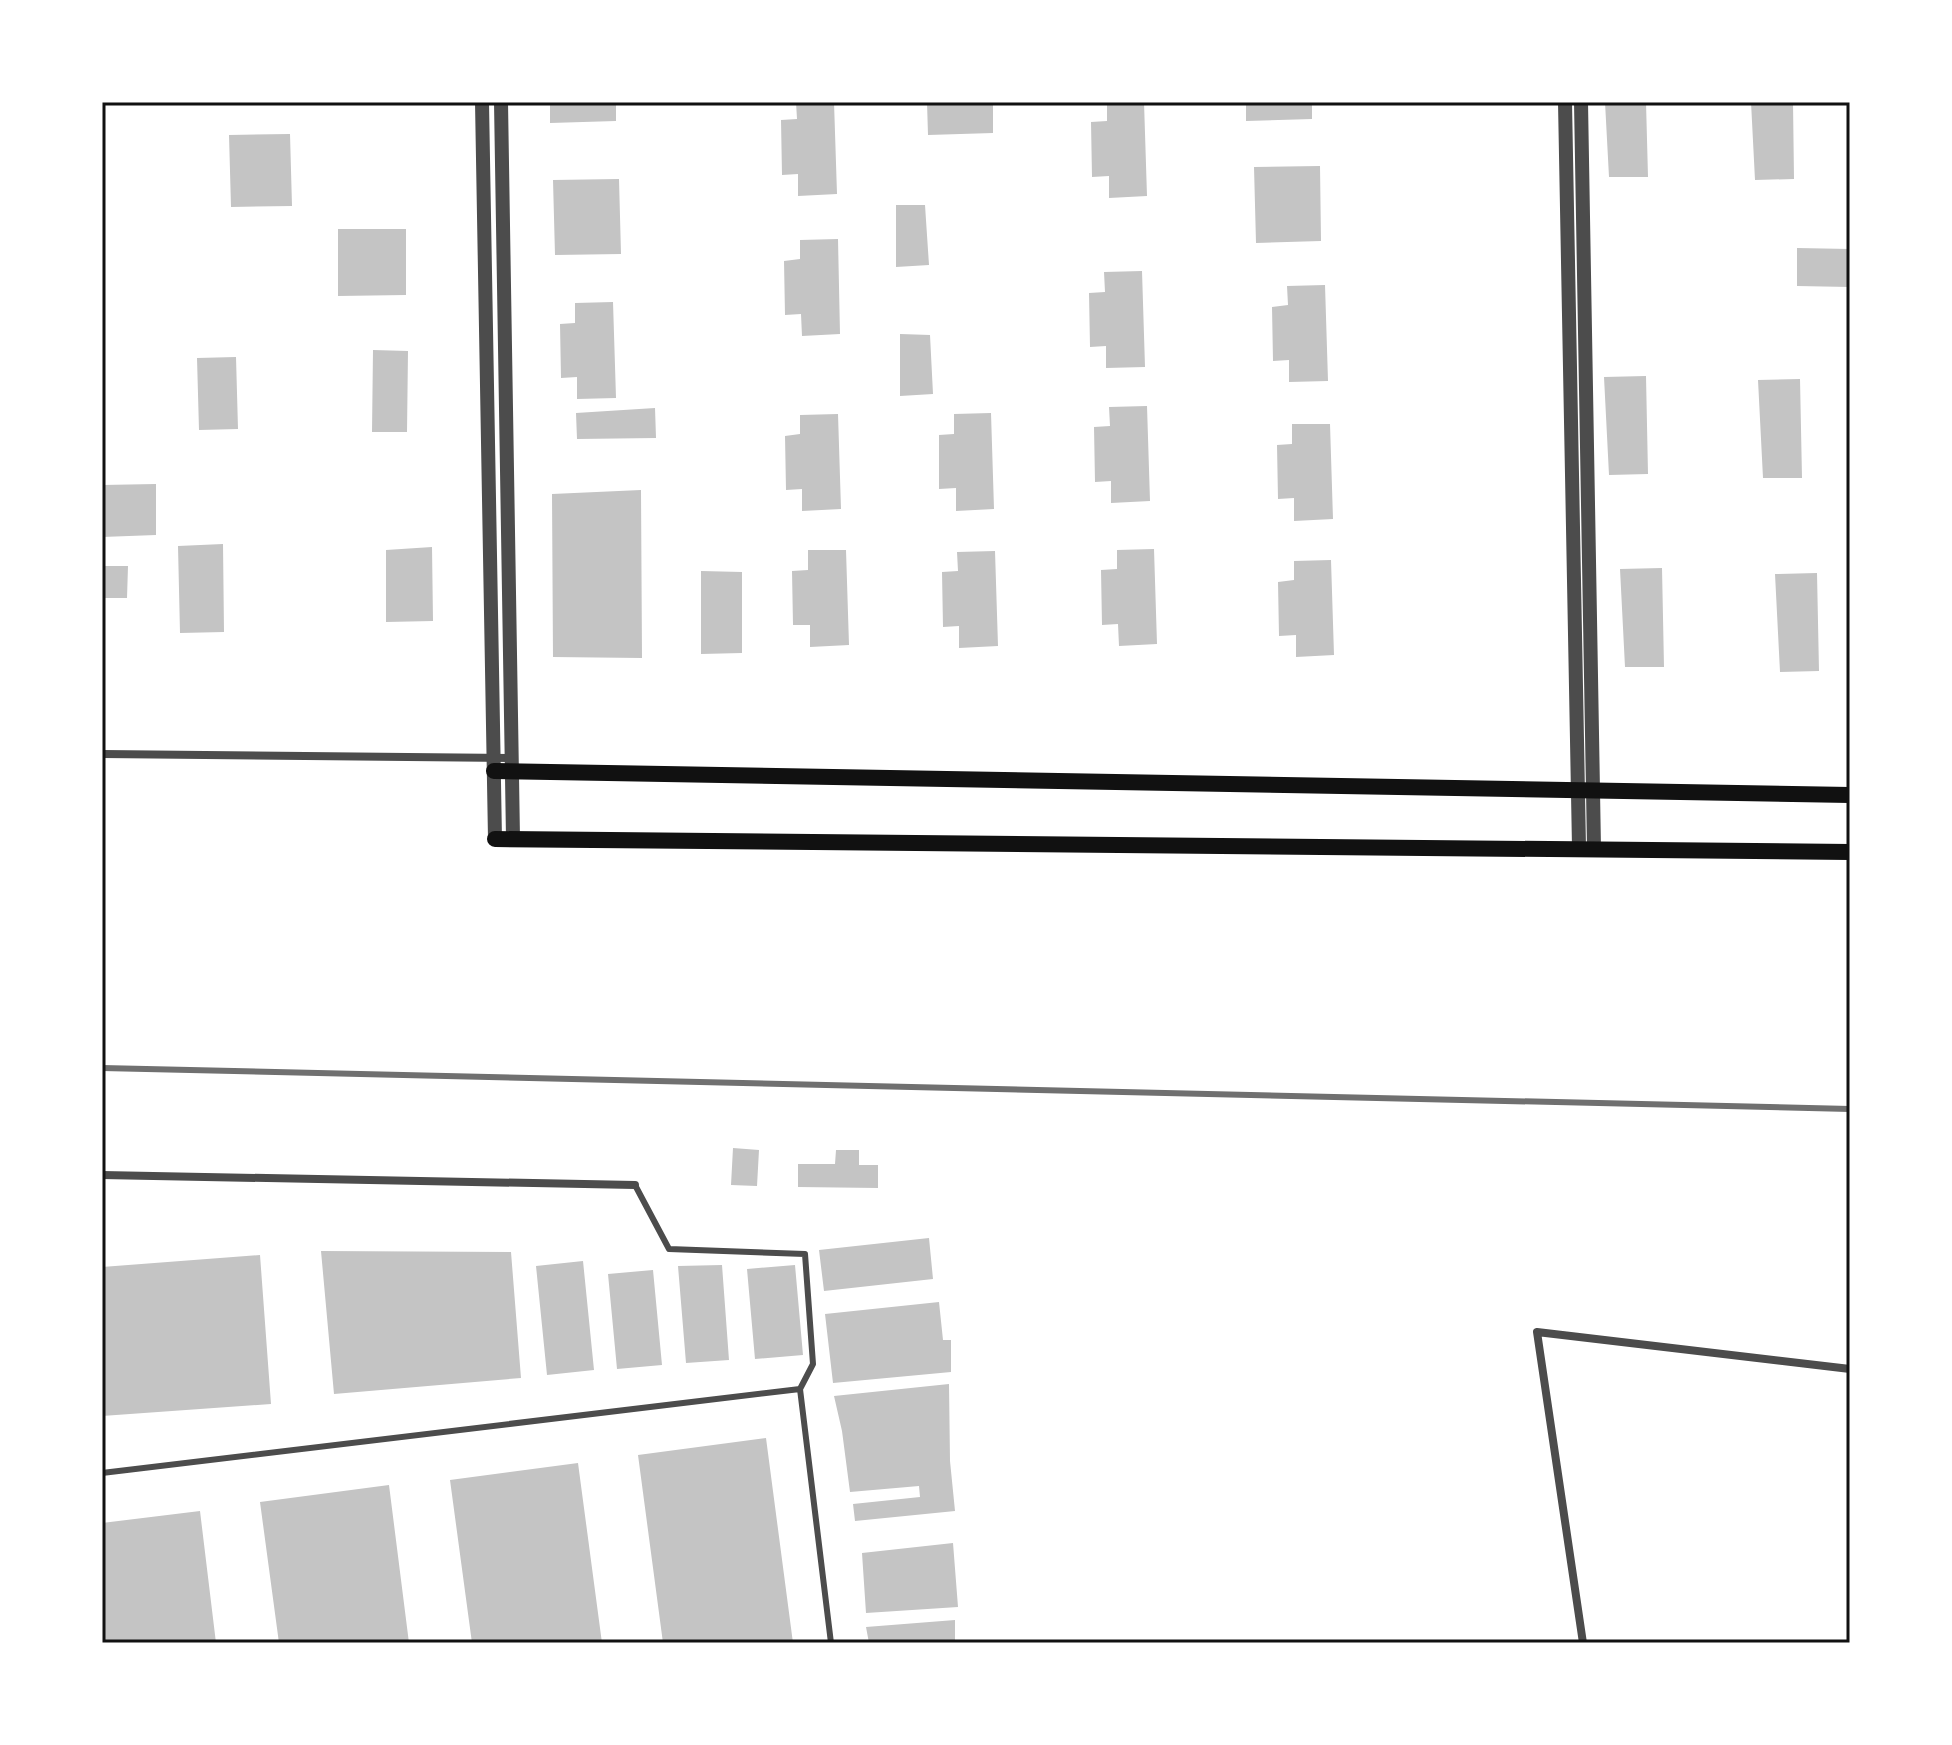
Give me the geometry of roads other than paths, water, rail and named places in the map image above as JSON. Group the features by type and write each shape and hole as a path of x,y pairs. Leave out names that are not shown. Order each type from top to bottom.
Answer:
{"main road":[{"path":"502,765 1850,795"},
{"path":"495,839 1850,852"}],"street":[{"path":"482,102 502,765 513,838"},
{"path":"495,839 502,765 501,102"},
{"path":"1565,102 1586,790"},
{"path":"1581,102 1587,848"},
{"path":"102,754 502,765"},
{"path":"102,1175 635,1185"},
{"path":"1583,1643 1537,1332 1850,1369"}],"lane":[{"path":"635,1185 669,1249 805,1254 813,1364 800,1389 831,1643"},
{"path":"102,1473 800,1389"}],"railway":[{"path":"102,1068 1850,1109"}]}
